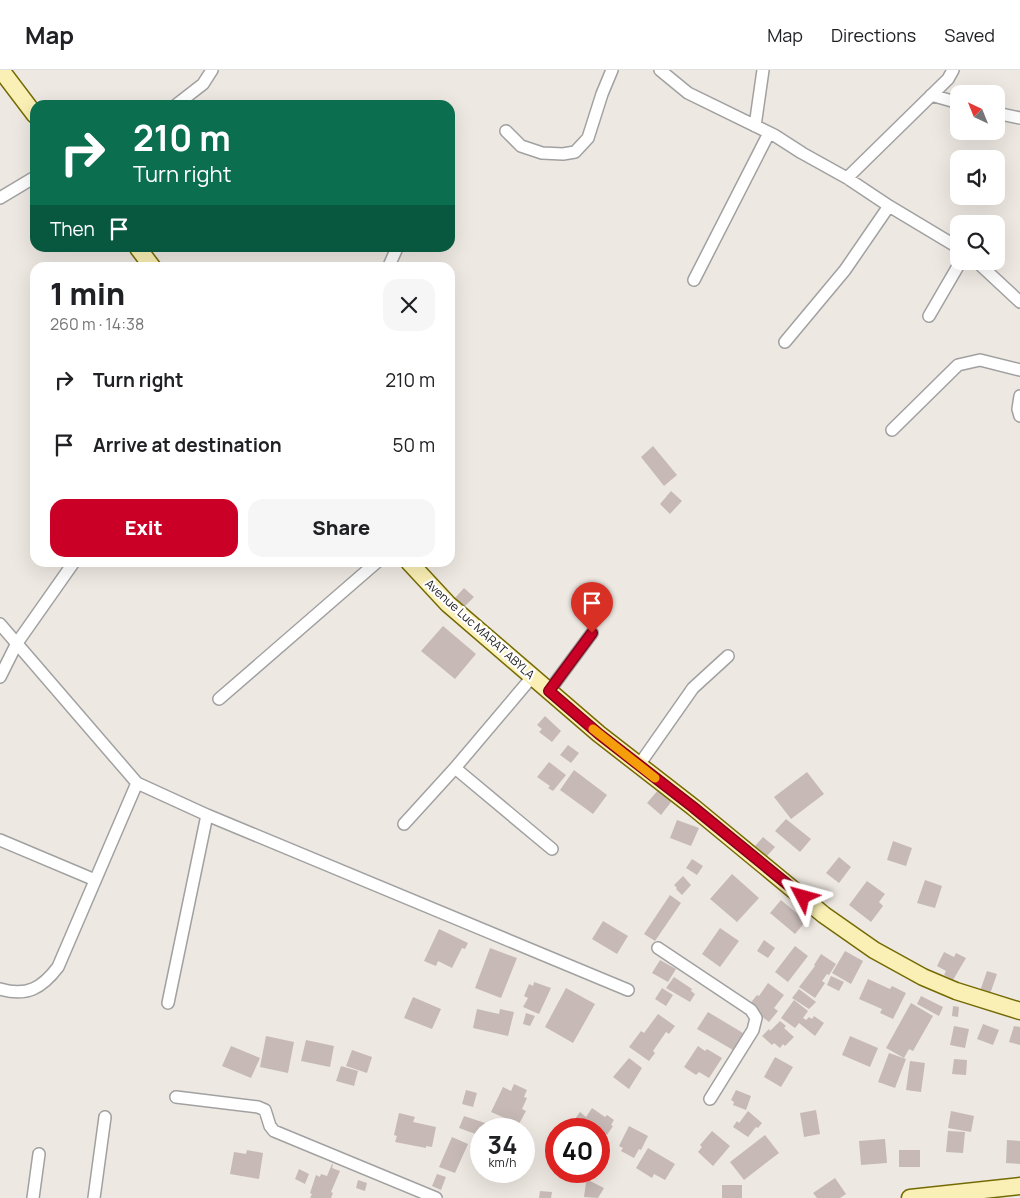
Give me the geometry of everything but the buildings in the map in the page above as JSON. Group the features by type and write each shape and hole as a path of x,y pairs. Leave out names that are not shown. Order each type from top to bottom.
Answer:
{"street":[{"path":"1,70 30,108"},
{"path":"182,100 203,84 212,70"},
{"path":"506,131 521,146 542,153 563,154 575,152 588,138 612,70"},
{"path":"660,70 688,93 769,133 950,243"},
{"path":"756,126 763,70"},
{"path":"846,178 948,79 953,70"},
{"path":"931,95 950,100"},
{"path":"1005,115 1020,118"},
{"path":"694,280 769,133"},
{"path":"0,198 30,180"},
{"path":"785,342 845,270 889,206"},
{"path":"141,252 149,262"},
{"path":"929,316 956,270"},
{"path":"986,270 1020,302"},
{"path":"892,430 958,365 980,360 1020,370"},
{"path":"1020,396 1018,409 1020,416"},
{"path":"0,677 17,642 70,567"},
{"path":"219,699 371,567"},
{"name":"Avenue Luc MARAT ABYLA","path":"414,567 448,604 599,734 824,915 874,950 922,977 956,991 1020,1011"},
{"path":"0,624 137,783 628,990"},
{"path":"549,691 592,633"},
{"path":"639,765 693,688 728,656"},
{"path":"404,824 455,768 532,677"},
{"path":"455,768 552,849"},
{"path":"0,989 20,991 34,989 47,981 58,968 137,783"},
{"path":"168,1003 207,814"},
{"path":"0,840 95,880"},
{"path":"658,948 751,1010 756,1018 754,1030 710,1099"},
{"path":"176,1097 258,1107 266,1110 270,1126 274,1131 436,1198"},
{"path":"94,1198 105,1117"},
{"path":"33,1198 39,1154"},
{"path":"910,1198 1020,1186"}],"slow traffic":[{"path":"593,729 655,778"}],"route":[{"path":"592,633 549,691 599,734 693,807 803,897"}]}
